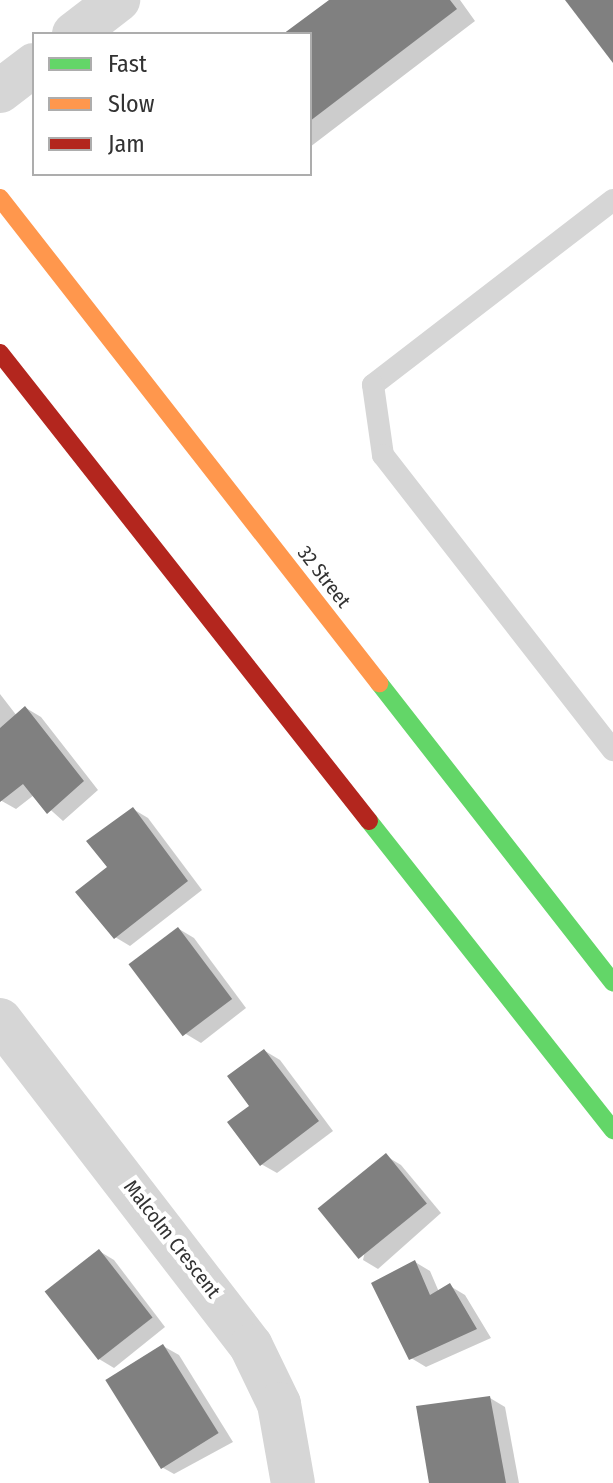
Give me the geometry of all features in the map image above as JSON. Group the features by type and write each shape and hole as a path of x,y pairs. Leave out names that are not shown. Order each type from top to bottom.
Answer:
{"main road":[{"name":"32 Street","path":"0,198 613,983"},
{"path":"0,353 613,1130"}],"street":[{"path":"77,32 118,0"},
{"path":"0,91 32,67"},
{"name":"Malcolm Crescent","path":"0,1020 251,1346 279,1404 293,1483"}],"lane":[{"path":"613,200 373,385 383,455 613,750"}],"building":[{"path":"329,0 450,0 457,9 312,119 312,32 286,32"},
{"path":"565,0 613,0 613,63"},
{"path":"25,706 84,781 47,814 23,784 0,802 0,728"},
{"path":"133,807 188,881 114,939 75,892 107,867 86,841"},
{"path":"178,927 232,999 183,1036 128,964"},
{"path":"264,1049 319,1121 260,1166 227,1122 249,1106 227,1076"},
{"path":"386,1153 427,1204 359,1259 318,1208"},
{"path":"99,1249 153,1318 98,1360 45,1291"},
{"path":"415,1260 430,1295 450,1283 477,1329 409,1360 371,1283"},
{"path":"163,1344 219,1433 161,1469 105,1380"},
{"path":"490,1396 506,1483 429,1483 416,1406"}],"traffic: fast":[{"path":"379,683 613,983"},
{"path":"369,821 613,1130"}],"traffic: slow":[{"path":"0,198 379,683"}],"traffic: jam":[{"path":"0,353 369,821"}]}
